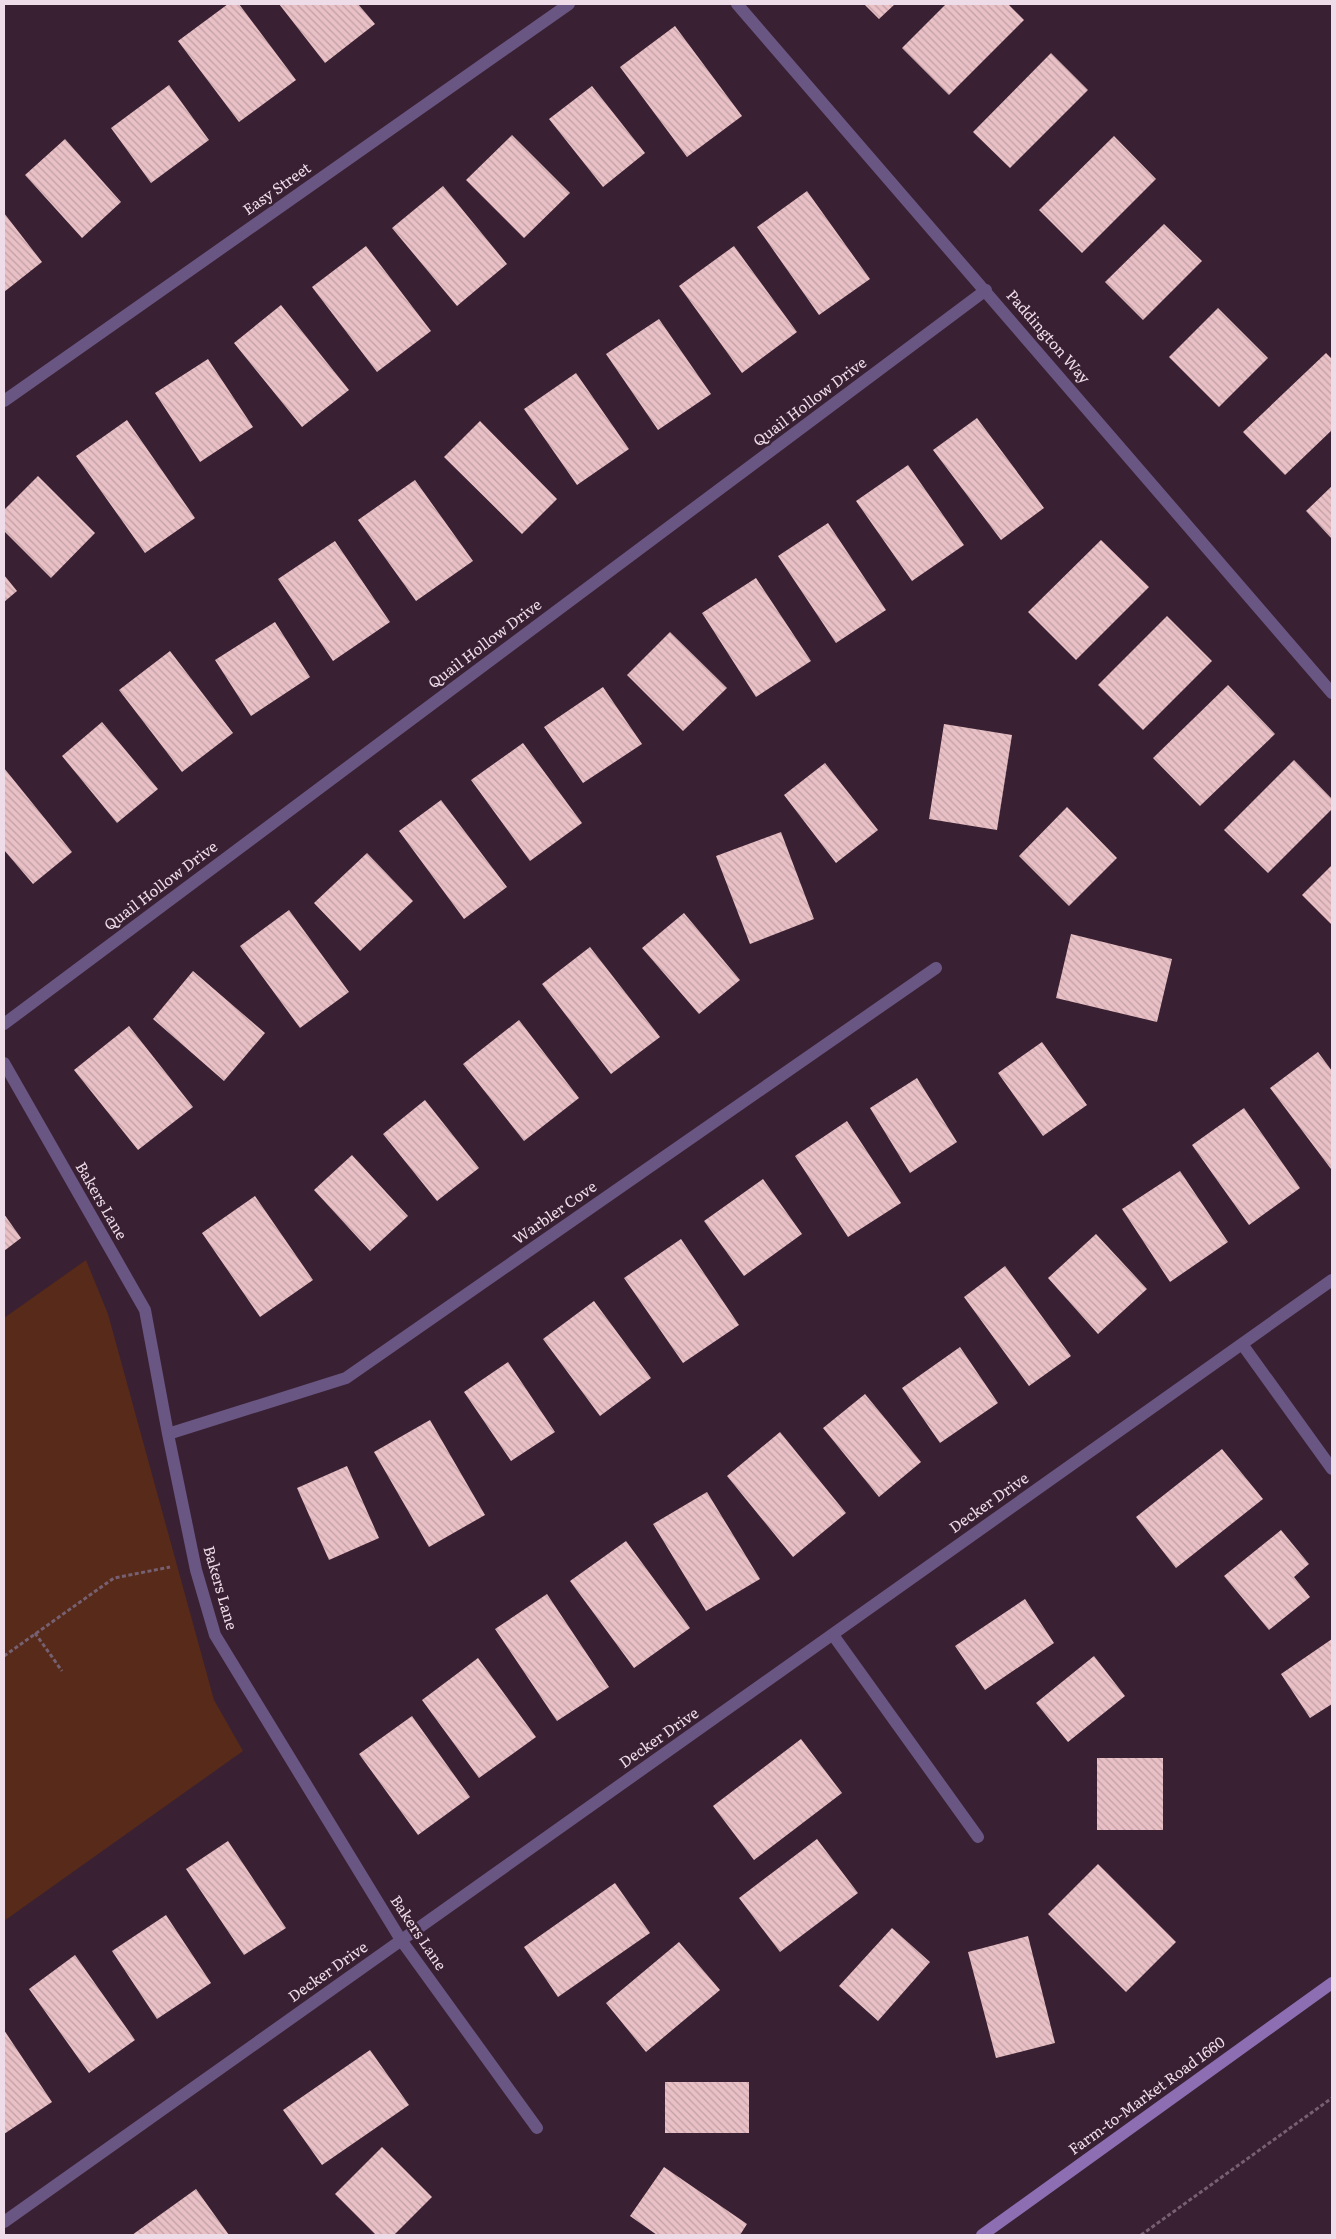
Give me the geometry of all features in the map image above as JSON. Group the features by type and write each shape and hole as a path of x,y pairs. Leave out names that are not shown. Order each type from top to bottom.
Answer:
{"main road":[{"name":"Farm-to-Market Road 1660","path":"982,2235 1332,1983"}],"street":[{"name":"Easy Street","path":"4,401 569,4"},
{"name":"Paddington Way","path":"737,4 1332,692"},
{"name":"Quail Hollow Drive","path":"4,1024 986,290"},
{"name":"Warbler Cove","path":"168,1434 346,1378 936,968"},
{"name":"Bakers Lane","path":"4,1063 145,1310 196,1570 215,1635 401,1940 536,2128"},
{"name":"Decker Drive","path":"4,2222 1332,1280"},
{"path":"1242,1344 1332,1469"},
{"path":"833,1634 978,1837"}],"path":[{"path":"4,1656 114,1578 171,1567"},
{"path":"35,1633 62,1671"},
{"path":"1141,2235 1332,2098"}],"shaded area":[{"path":"86,1260 108,1314 214,1700 243,1751 4,1921 4,1318"}],"building":[{"path":"228,4 239,4 296,80 239,122 178,41"},
{"path":"279,4 358,4 375,24 325,63"},
{"path":"864,4 895,4 879,19"},
{"path":"946,4 1008,4 1024,20 949,95 902,48"},
{"path":"675,26 742,116 687,157 620,67"},
{"path":"1051,53 1088,90 1010,168 973,132"},
{"path":"169,85 209,140 151,183 111,128"},
{"path":"592,86 645,153 603,187 549,119"},
{"path":"512,135 570,193 524,238 466,180"},
{"path":"1114,136 1156,179 1082,253 1039,210"},
{"path":"65,139 121,202 82,238 25,175"},
{"path":"443,186 507,264 457,306 392,228"},
{"path":"807,191 870,279 819,315 757,227"},
{"path":"4,213 42,262 4,292"},
{"path":"1164,224 1202,261 1143,320 1105,282"},
{"path":"366,246 431,331 377,372 312,287"},
{"path":"734,246 797,332 742,373 679,286"},
{"path":"281,305 349,390 302,427 234,343"},
{"path":"1218,308 1268,358 1219,407 1169,357"},
{"path":"659,319 711,394 658,430 606,354"},
{"path":"1326,353 1332,359 1332,430 1285,475 1243,432"},
{"path":"208,359 253,427 200,462 155,393"},
{"path":"576,373 629,449 577,485 524,409"},
{"path":"977,418 1044,508 1001,540 933,450"},
{"path":"127,420 195,518 145,553 76,456"},
{"path":"480,421 557,499 522,534 444,457"},
{"path":"908,465 964,545 912,581 856,501"},
{"path":"38,476 95,533 51,578 4,531 4,510"},
{"path":"415,480 473,561 416,601 358,520"},
{"path":"1332,486 1332,539 1306,511"},
{"path":"828,523 886,610 836,643 778,556"},
{"path":"1101,540 1149,587 1076,660 1028,612"},
{"path":"335,541 390,622 333,661 278,579"},
{"path":"4,575 17,591 4,602"},
{"path":"756,578 811,661 756,697 702,613"},
{"path":"1167,616 1212,661 1143,730 1098,685"},
{"path":"275,622 310,677 251,716 215,660"},
{"path":"670,632 727,688 683,731 627,675"},
{"path":"170,651 233,733 182,772 119,690"},
{"path":"1228,685 1275,734 1200,806 1153,758"},
{"path":"603,687 642,744 583,783 544,727"},
{"path":"102,722 158,789 117,823 62,756"},
{"path":"944,724 1012,735 997,830 929,819"},
{"path":"523,743 582,823 530,861 471,780"},
{"path":"1294,760 1332,799 1332,809 1268,873 1224,830"},
{"path":"825,763 878,830 836,863 784,795"},
{"path":"4,768 72,852 33,884 4,850"},
{"path":"441,800 507,887 464,919 399,831"},
{"path":"1067,807 1117,858 1069,906 1019,856"},
{"path":"781,832 814,919 750,944 716,856"},
{"path":"367,853 413,901 360,951 314,903"},
{"path":"1332,865 1332,925 1302,895"},
{"path":"289,910 349,992 300,1028 240,946"},
{"path":"684,913 740,980 699,1014 642,948"},
{"path":"1071,934 1172,959 1157,1022 1056,998"},
{"path":"590,947 660,1037 611,1074 542,984"},
{"path":"193,971 265,1033 224,1081 153,1019"},
{"path":"519,1020 579,1098 524,1141 463,1064"},
{"path":"129,1026 193,1107 138,1150 74,1070"},
{"path":"1042,1042 1087,1105 1043,1136 998,1073"},
{"path":"1318,1052 1332,1071 1331,1169 1270,1088"},
{"path":"917,1078 957,1142 910,1173 870,1108"},
{"path":"425,1100 479,1168 437,1201 383,1134"},
{"path":"1244,1108 1300,1188 1249,1225 1192,1145"},
{"path":"847,1121 901,1203 848,1237 795,1156"},
{"path":"352,1155 408,1216 370,1251 314,1190"},
{"path":"1180,1171 1228,1242 1170,1282 1122,1209"},
{"path":"763,1179 802,1234 744,1276 704,1221"},
{"path":"255,1196 313,1280 260,1317 202,1233"},
{"path":"4,1214 21,1238 4,1251"},
{"path":"1096,1234 1147,1289 1098,1334 1048,1278"},
{"path":"681,1239 739,1325 683,1363 624,1278"},
{"path":"1005,1266 1071,1356 1029,1386 964,1297"},
{"path":"594,1301 651,1378 600,1416 543,1339"},
{"path":"960,1347 998,1403 940,1443 902,1388"},
{"path":"508,1362 555,1432 511,1461 464,1392"},
{"path":"865,1394 921,1462 879,1497 823,1428"},
{"path":"430,1420 485,1515 429,1547 374,1452"},
{"path":"780,1432 846,1513 793,1557 727,1476"},
{"path":"1222,1449 1263,1499 1176,1568 1136,1517"},
{"path":"347,1466 379,1538 329,1560 297,1488"},
{"path":"707,1492 760,1579 706,1611 653,1524"},
{"path":"1281,1530 1309,1564 1294,1577 1310,1597 1269,1630 1224,1576"},
{"path":"626,1541 690,1628 634,1668 570,1581"},
{"path":"547,1594 609,1687 557,1721 495,1629"},
{"path":"1025,1599 1054,1643 985,1690 955,1646"},
{"path":"1332,1639 1332,1704 1310,1718 1281,1674"},
{"path":"1094,1656 1125,1696 1068,1742 1036,1703"},
{"path":"478,1658 536,1737 479,1778 422,1700"},
{"path":"412,1716 470,1797 418,1835 359,1754"},
{"path":"801,1739 842,1793 754,1860 713,1806"},
{"path":"1097,1758 1163,1758 1163,1830 1097,1830"},
{"path":"817,1839 858,1893 780,1952 739,1898"},
{"path":"228,1841 286,1928 244,1955 186,1869"},
{"path":"1098,1864 1176,1942 1126,1992 1048,1914"},
{"path":"615,1883 650,1933 558,1997 524,1947"},
{"path":"166,1915 211,1983 157,2019 112,1951"},
{"path":"892,1928 930,1962 878,2021 839,1986"},
{"path":"1028,1936 1055,2043 996,2058 968,1952"},
{"path":"679,1942 720,1990 646,2052 606,2003"},
{"path":"75,1955 135,2040 89,2073 29,1989"},
{"path":"4,2030 52,2102 4,2134"},
{"path":"370,2050 409,2105 322,2165 283,2110"},
{"path":"665,2082 749,2082 749,2133 665,2133"},
{"path":"382,2147 432,2197 394,2235 376,2235 335,2194"},
{"path":"664,2167 747,2224 740,2235 657,2235 630,2216"},
{"path":"196,2189 229,2235 132,2235"}]}
